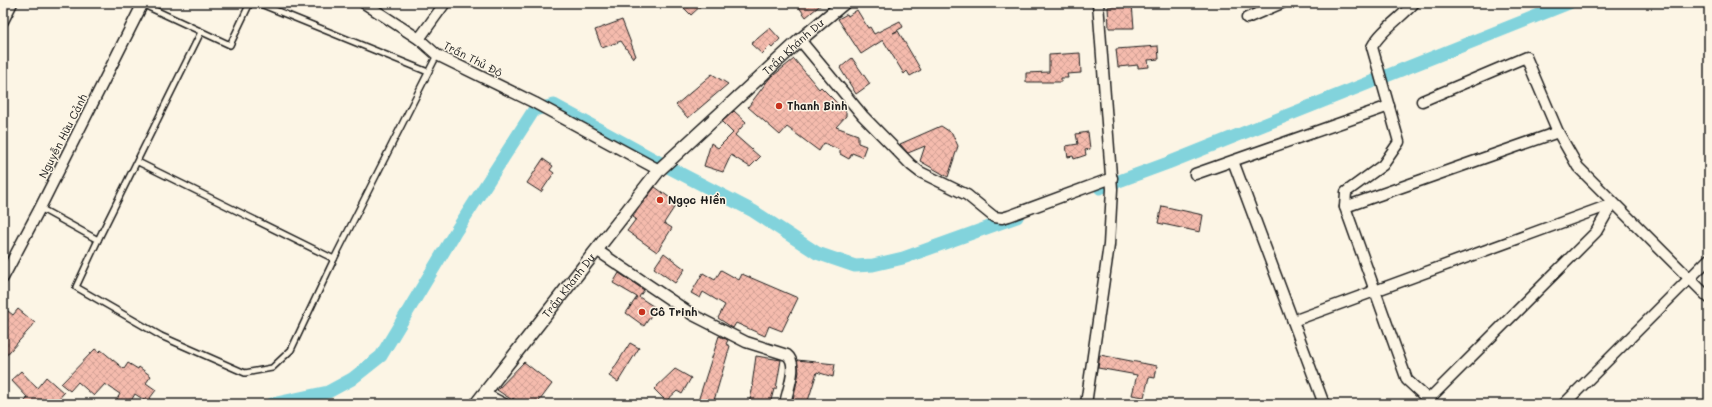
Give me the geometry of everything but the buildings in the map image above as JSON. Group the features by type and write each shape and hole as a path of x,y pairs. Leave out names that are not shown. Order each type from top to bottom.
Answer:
{"street":[{"path":"3,21 12,3"},
{"name":"Trần Thủ Độ","path":"364,3 419,38 438,55 535,103 660,170"},
{"path":"419,38 445,3"},
{"name":"Trần Khánh Dư","path":"476,404 598,251 660,170 672,157 800,40 844,3"},
{"path":"1086,404 1109,245 1112,183 1098,3"},
{"path":"1247,18 1282,3"},
{"path":"1414,3 1404,15 1376,38 1372,47 1399,142 1383,165 1346,192 1345,208 1407,380 1430,402 1596,232 1612,204"},
{"name":"Nguyễn Hữu Cảnh","path":"3,278 143,4"},
{"path":"800,40 863,116 911,165 920,172 967,194 994,217 1002,218 1112,183"},
{"path":"1422,101 1526,57 1558,132 1578,167 1612,204 1709,298"},
{"path":"1196,174 1389,106"},
{"path":"1345,208 1558,132"},
{"path":"1233,161 1324,404"},
{"path":"1293,321 1612,204"},
{"path":"598,251 698,318 746,342 787,355 791,358 792,366 785,404"},
{"path":"1564,404 1709,259"},
{"path":"485,394 504,404"}],"lane":[{"path":"143,4 230,45 250,3"},
{"path":"258,3 428,72"},
{"path":"201,32 76,287 161,336 245,373 272,368 291,350 334,259 438,55"},
{"path":"138,162 334,259"},
{"path":"40,208 98,240"}],"waterway":[{"path":"1100,188 1168,163 1569,3"},
{"path":"272,404 328,392 352,379 381,356 456,231 534,110 554,105 664,165 753,211 817,253 855,266 873,265 903,258 1017,217"}],"place":[{"name":"Thanh Bình","path":"779,106"},
{"name":"Ngọc Hiền","path":"660,200"},
{"name":"Cô Trinh","path":"642,312"}]}
